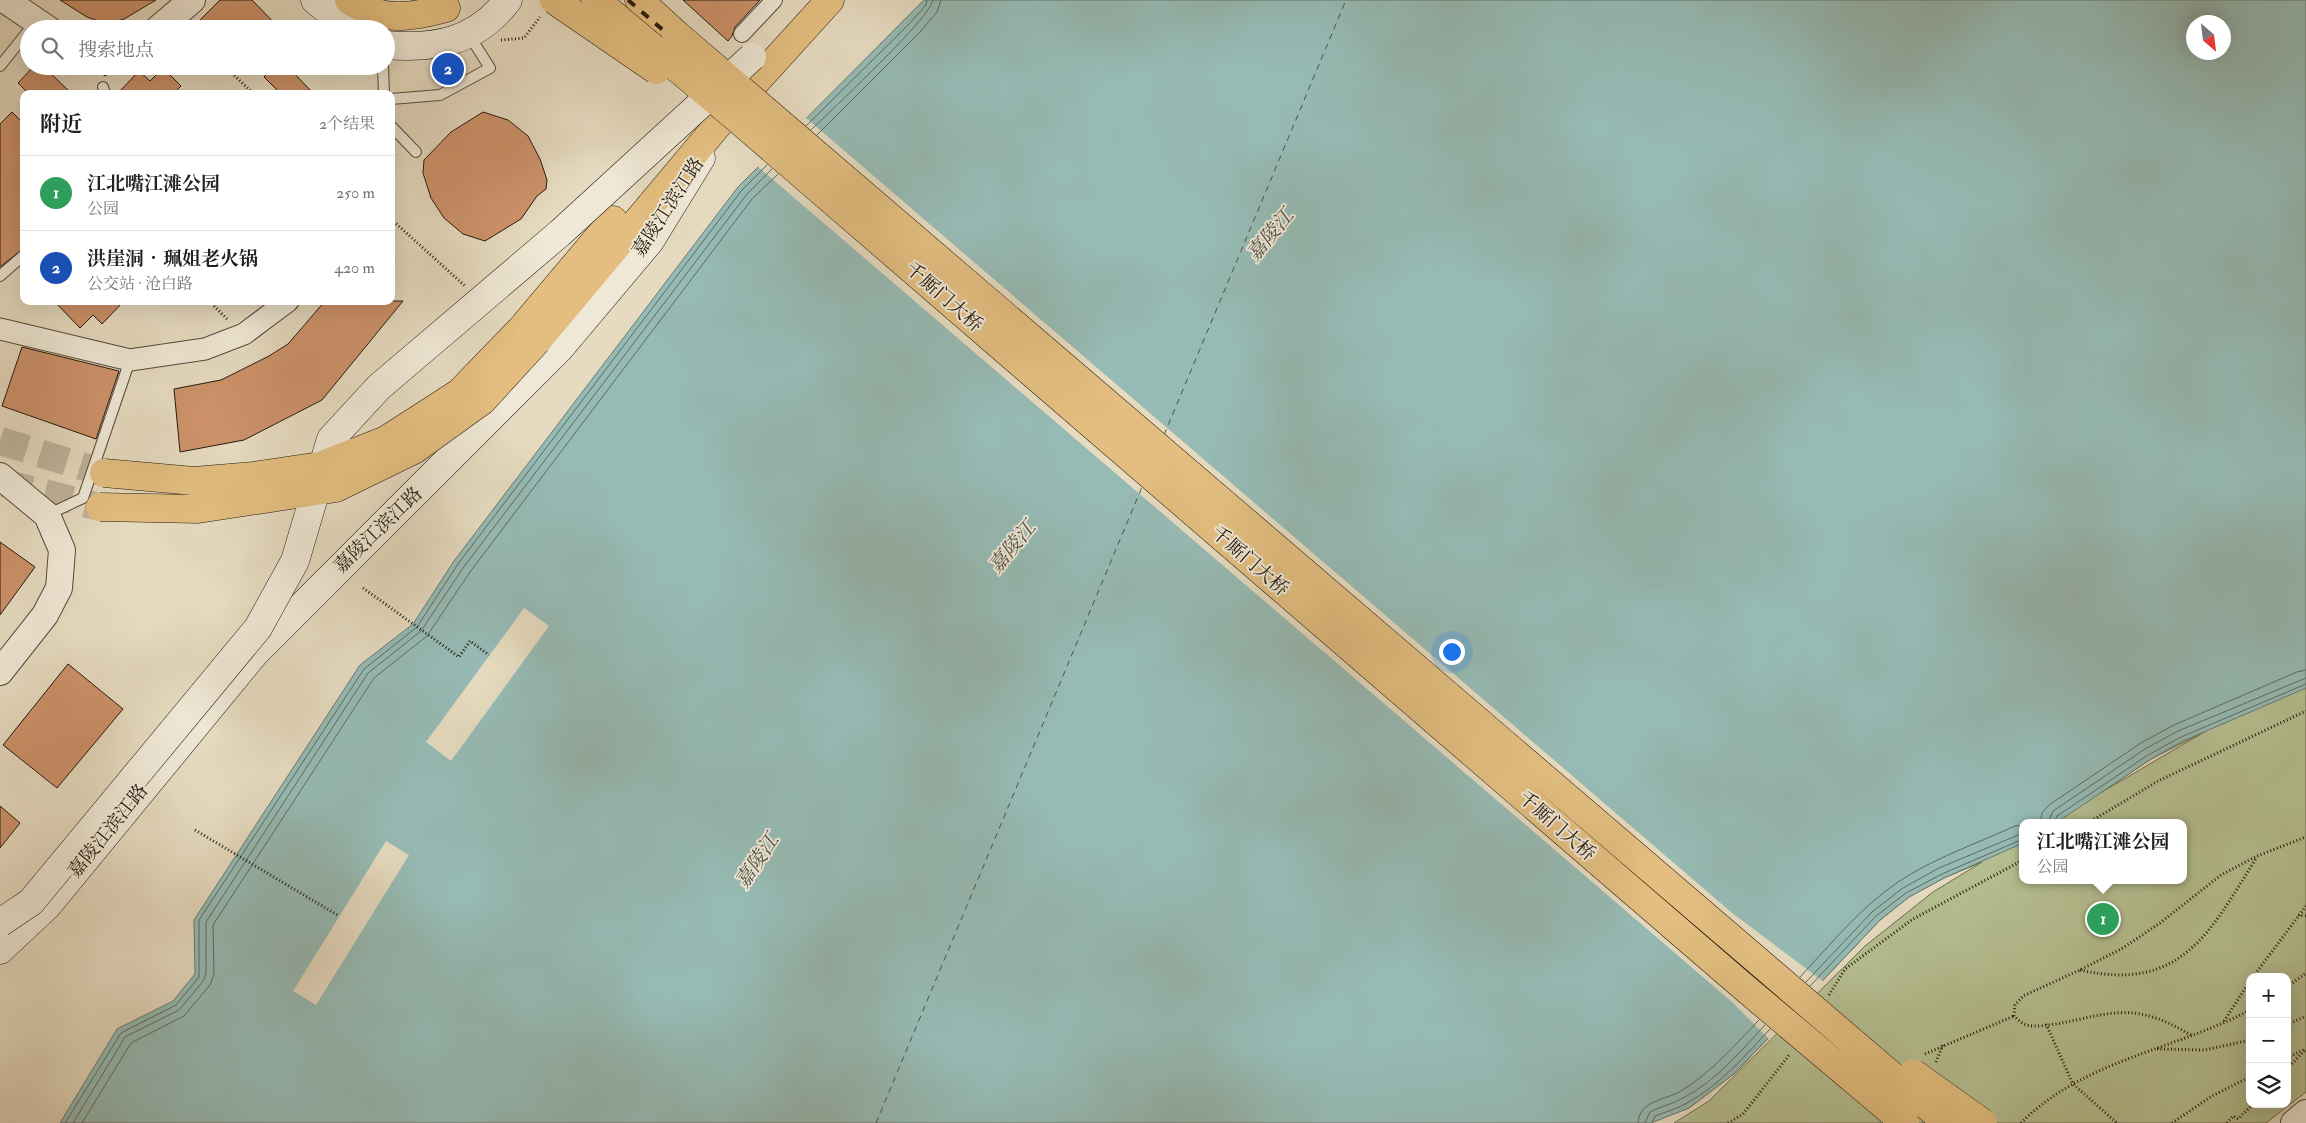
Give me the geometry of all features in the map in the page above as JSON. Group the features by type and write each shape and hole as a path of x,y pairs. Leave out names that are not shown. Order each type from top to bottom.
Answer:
{"main road":[{"path":"315,0 340,20"},
{"path":"349,0 363,9 393,17 414,16 446,8"},
{"path":"395,45 441,44 469,35 490,21 508,0"},
{"name":"千厮门大桥","path":"596,0 733,112 1746,989 1905,1123"},
{"name":"千厮门大桥","path":"639,0 750,99 1947,1123"},
{"name":"嘉陵江滨江路","path":"2,944 31,902 258,628 295,562 331,439 379,387 560,232 747,46 804,0"},
{"name":"嘉陵江滨江路","path":"100,507 198,509 336,488 414,450 482,401 537,341 830,0"},
{"path":"548,8 733,112"},
{"name":"嘉陵江滨江路","path":"104,473 194,481 254,476 320,466 386,440 459,393 521,329 747,46"},
{"name":"嘉陵江滨江路","path":"2,944 47,906 255,653 560,348 650,240 733,112"},
{"path":"295,562 307,577 336,570"},
{"path":"1764,967 1983,1123"},
{"path":"1746,989 1877,1123"}],"street":[{"path":"5,0 27,20"},
{"path":"169,20 192,0"},
{"path":"747,46 774,0"},
{"path":"0,329 130,360 205,349 244,334 283,305"},
{"path":"0,476 47,515 62,550 59,588 45,615 0,672"},
{"path":"2294,1123 2306,1114"}],"lane":[{"path":"395,99 440,95 490,68 469,35"},
{"path":"0,66 20,44"},
{"path":"383,75 384,90"},
{"path":"395,130 416,152"},
{"path":"0,276 20,258"},
{"path":"47,515 83,498 130,360"}],"path":[{"path":"498,40 524,38 548,8"},
{"path":"234,75 250,90"},
{"path":"395,223 469,290"},
{"path":"213,305 244,334"},
{"path":"363,588 459,657 470,641 489,655"},
{"path":"2095,819 2158,781 2306,711"},
{"path":"195,830 339,916"},
{"path":"2014,1016 2016,1004 2023,996 2122,948 2160,923 2221,875 2257,856 2306,837"},
{"path":"2080,970 2106,976 2133,976 2160,968 2182,956 2202,940 2217,922 2257,856"},
{"path":"1845,969 1913,919 2019,862"},
{"path":"2256,973 2306,906"},
{"path":"2298,915 2306,916"},
{"path":"2291,985 2306,973"},
{"path":"2224,1022 2246,987"},
{"path":"2021,1123 2058,1092 2091,1074 2246,1012"},
{"path":"2014,1016 2022,1024 2034,1026 2096,1015 2132,1013 2160,1018 2191,1035"},
{"path":"1919,1057 1943,1044 2014,1016"},
{"path":"2291,1023 2306,1016"},
{"path":"2046,1024 2073,1084 2117,1123"},
{"path":"2154,1049 2205,1050 2246,1041"},
{"path":"2291,1056 2306,1049"},
{"path":"2291,1065 2306,1049"},
{"path":"2172,1123 2212,1096 2246,1079"},
{"path":"2227,1123 2233,1116 2238,1119 2249,1108"}],"green space":[{"path":"2306,0 2306,1092 2291,1104 2291,973 2246,973 2246,1108 2285,1108 2266,1123 1674,1123 1709,1101 1865,946 1933,892 1982,862 1944,878 1909,897 1880,920 1735,1073 1689,1108 1646,1123 2012,56 2186,23 2186,60 2231,60 2231,15 2227,15","holes":["2206,731 2102,792 2151,759"]}],"water":[{"name":"嘉陵江","path":"924,0 2306,0 2306,688 2183,741 2151,759 2062,819 2019,819 2019,845 1944,878 1909,897 1880,920 1735,1073 1689,1108 1651,1123 60,1123 117,1029 173,1001 195,974 194,920 360,665 413,624 454,561 738,187"}],"pier":[{"path":"805,117 1731,912 1824,982 1770,1040 1732,1002 756,165"},
{"path":"524,608 549,626 451,761 426,742"},
{"path":"386,841 409,855 316,1005 293,991"}],"building":[{"path":"60,0 156,0 121,20 95,20 87,17"},
{"path":"220,0 252,0 271,20 200,20"},
{"path":"683,0 760,0 735,27 728,41"},
{"path":"26,75 52,75 68,90 25,90 18,83"},
{"path":"135,75 143,75 150,81 156,75 170,75 181,86 177,90 121,90"},
{"path":"266,75 296,75 310,90 277,90 264,77"},
{"path":"12,112 20,120 20,251 0,267 0,124"},
{"path":"483,112 508,120 528,136 540,159 547,180 546,189 537,196 521,219 485,241 463,234 444,218 431,198 423,173 424,160 451,132"},
{"path":"395,301 403,301 322,400 244,440 180,452 174,389 221,380 269,356 288,344 322,305 395,305"},
{"path":"58,305 120,305 102,324 93,315 80,328"},
{"path":"22,347 119,371 96,439 2,406"},
{"path":"0,542 35,567 0,615"},
{"path":"68,664 123,709 57,788 3,745"},
{"path":"0,806 20,823 0,848"}],"ferry route":[{"path":"1164,435 1346,0"},
{"path":"876,1123 1142,487"}],"tunnel":[{"path":"0,441 104,473"},
{"path":"4,483 100,507"}],"railway":[{"path":"608,0 1920,1123"},
{"path":"628,0 1939,1123"}],"place":[{"name":"洪崖洞‧珮姐老火锅","path":"448,69"},
{"name":"江北嘴江滩公园","path":"2103,919"}]}
